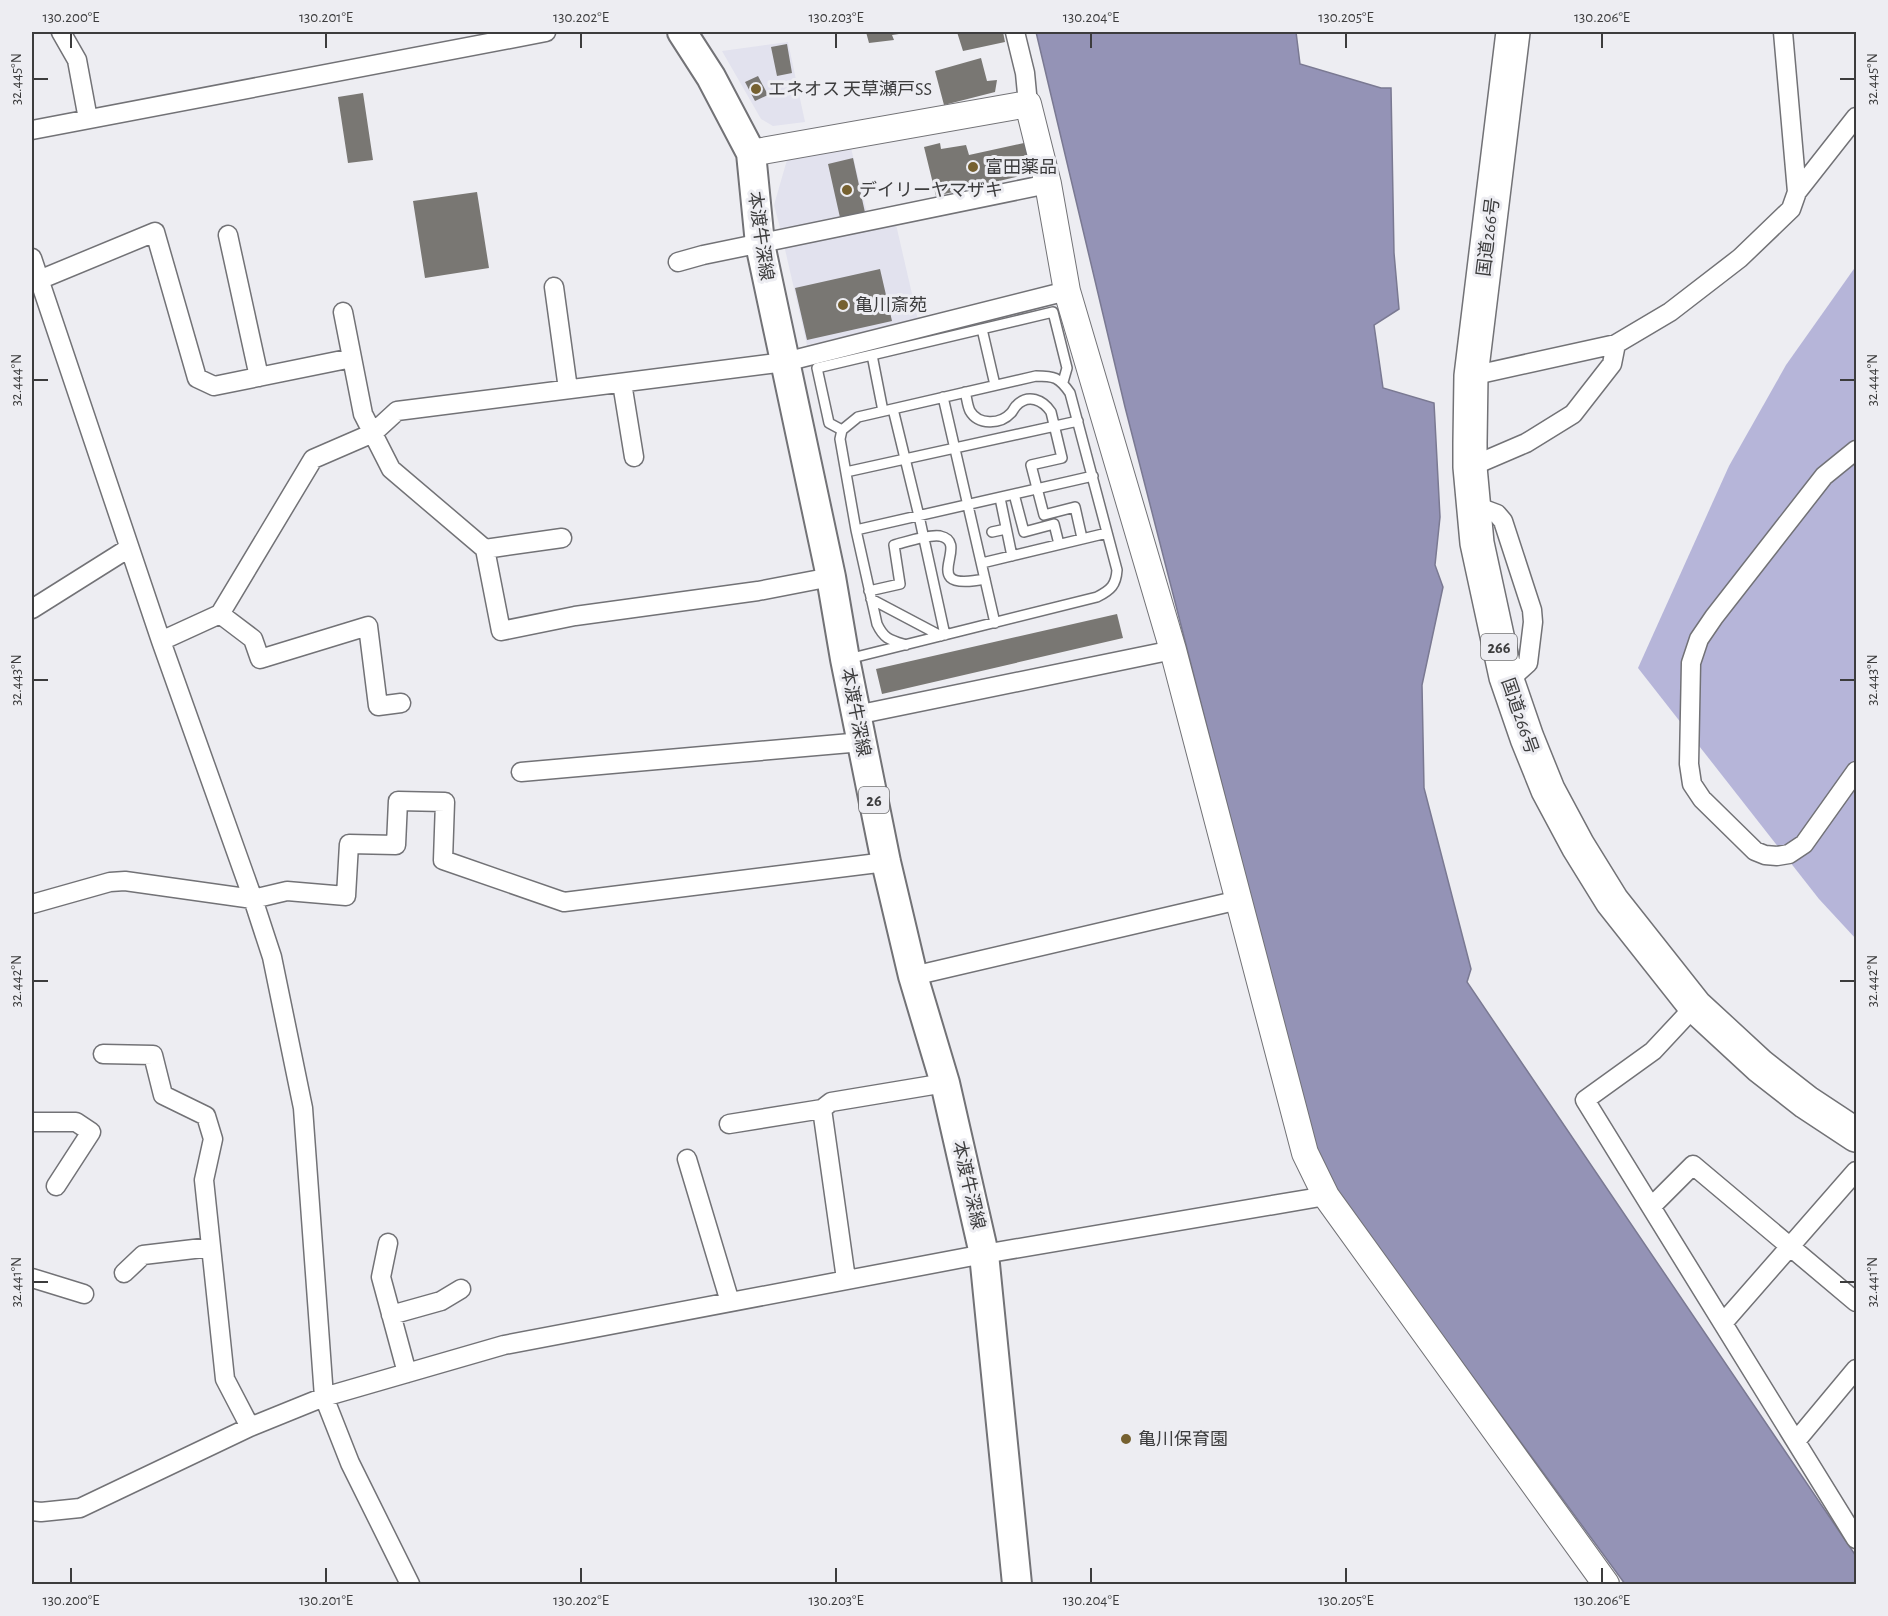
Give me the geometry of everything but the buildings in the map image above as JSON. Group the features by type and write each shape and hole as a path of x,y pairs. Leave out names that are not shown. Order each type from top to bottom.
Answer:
{"highway":[{"name":"国道266号","path":"1513,32 1471,376 1470,467 1477,543 1506,677 1548,790 1612,902 1695,1006 1760,1066 1806,1102 1857,1135"}],"main road":[{"name":"本渡牛深線","path":"682,32 711,77 751,153 760,244 831,577 886,862 913,976 945,1083 984,1254 1017,1584"}],"street":[{"path":"61,32 77,60 88,119"},
{"path":"32,130 546,32"},
{"path":"1015,32 1025,73 1028,104 1048,184 1067,291 1173,650 1305,1153 1326,1196 1606,1584"},
{"path":"1783,32 1797,192"},
{"path":"751,153 1028,104"},
{"path":"1471,376 1616,344 1670,312 1740,258 1791,209 1797,192 1857,117"},
{"path":"678,262 1048,184"},
{"path":"39,280 155,232 197,378 214,387 352,358"},
{"path":"228,236 259,377"},
{"path":"32,258 160,641 272,957 303,1108 324,1397 350,1463 410,1584"},
{"path":"554,287 568,389"},
{"path":"160,641 220,614 313,459 373,433 397,411 785,362 1067,291"},
{"path":"344,312 363,414 391,469 484,549 501,631 575,616 758,591 831,577"},
{"path":"1470,467 1526,443 1573,414 1612,364 1616,344"},
{"path":"622,383 634,458"},
{"path":"1857,450 1824,476 1699,639 1691,663 1689,764 1692,784 1702,799 1755,851 1777,856 1789,854 1804,844 1857,771"},
{"path":"484,549 562,538"},
{"path":"32,609 129,548"},
{"path":"220,614 253,639 260,659 368,626 378,706 401,703"},
{"path":"521,772 859,728 1173,650"},
{"path":"32,904 110,882 125,881 253,899 287,891 346,896 349,844 396,845 398,801 445,802 443,860 564,902 886,862"},
{"path":"913,976 1239,900"},
{"path":"1695,1006 1653,1051 1586,1100 1857,1539"},
{"path":"103,1054 153,1055 163,1095 206,1116 213,1139 204,1180 225,1379 250,1427"},
{"path":"729,1124 822,1109 831,1102 945,1083"},
{"path":"822,1109 846,1279"},
{"path":"32,1122 76,1122 91,1132 56,1186"},
{"path":"687,1159 730,1302"},
{"path":"1651,1207 1693,1165 1857,1302"},
{"path":"1723,1323 1857,1171"},
{"path":"32,1511 80,1508 250,1427 324,1397 504,1345 846,1279 1326,1196"},
{"path":"388,1243 381,1277 407,1373"},
{"path":"124,1273 143,1255 211,1247"},
{"path":"32,1278 84,1294"},
{"path":"391,1315 441,1301 461,1289"},
{"path":"1796,1442 1857,1369"}],"lane":[{"path":"842,430 829,423 817,368 1053,312 1067,368 1062,382"},
{"path":"982,329 995,385"},
{"path":"872,355 905,459 924,538 943,635"},
{"path":"845,659 906,645 1097,597 1110,591 1116,582 1117,570 1070,393 1062,382 1051,376 1036,376 858,417 842,430 840,440 856,530 877,624 882,634 891,641 906,645"},
{"path":"965,392 970,411 978,419 987,422 999,420 1011,414 1015,406 1023,400 1041,400 1047,406 1051,412 1062,458 1031,465 1044,515 1075,507 1082,538"},
{"path":"943,397 995,623"},
{"path":"846,472 1078,421"},
{"path":"856,530 1093,476"},
{"path":"1014,495 1024,532 1054,524 1059,544"},
{"path":"1000,498 1012,556"},
{"path":"992,532 1006,529"},
{"path":"982,563 1107,533"},
{"path":"870,595 900,584 894,545 924,538 943,537 949,541 952,557 947,566 947,573 952,580 970,582 985,579"},
{"path":"870,595 943,635"}],"shaded area":[{"path":"1036,32 1296,32 1300,64 1381,88 1391,88 1394,253 1399,309 1374,325 1383,388 1434,403 1440,517 1435,565 1443,587 1422,685 1424,788 1471,969 1467,982 1856,1556 1856,1584 1625,1584 1345,1203 1318,1159 1125,407"},
{"path":"788,42 805,122 773,126 761,119 722,51"},
{"path":"850,144 868,217 782,235 774,205 789,153"},
{"path":"895,220 918,320 807,345 784,245"},
{"path":"1856,266 1856,939 1819,899 1638,668 1729,466 1786,365"}],"place":[{"name":"エネオス 天草瀬戸SS","path":"756,89"},
{"name":"富田薬品","path":"973,167"},
{"name":"デイリーヤマザキ","path":"847,190"},
{"name":"亀川斎苑","path":"843,305"},
{"name":"亀川保育園","path":"1126,1439"}]}
